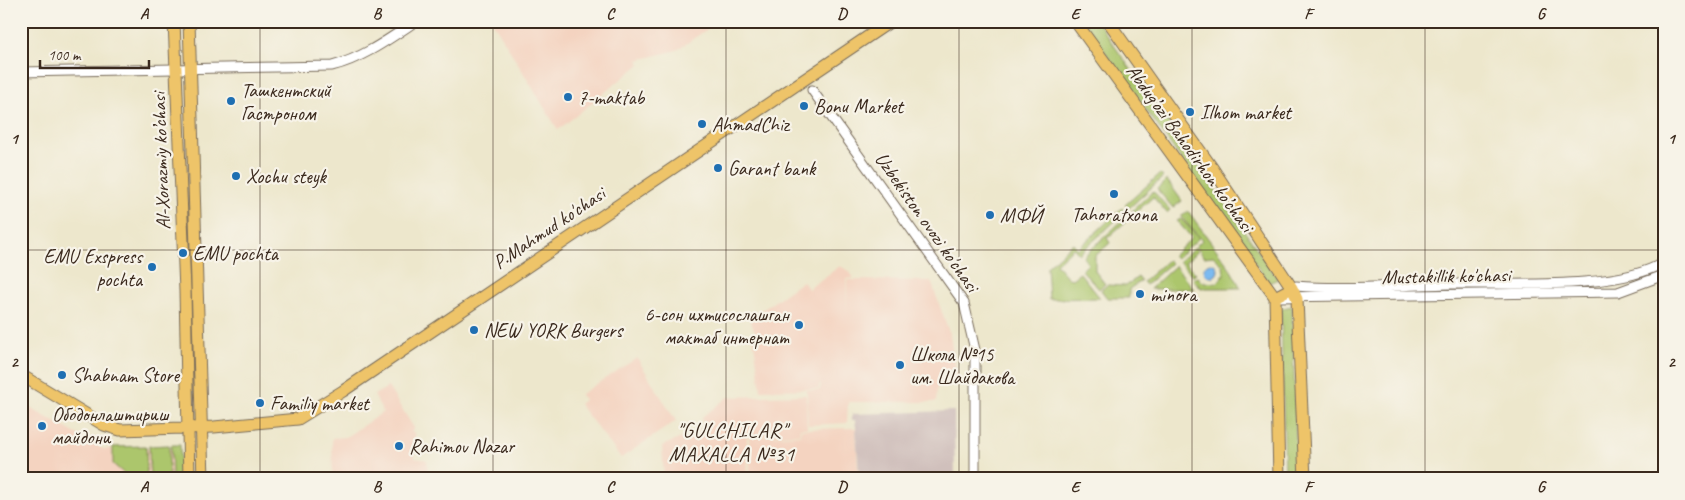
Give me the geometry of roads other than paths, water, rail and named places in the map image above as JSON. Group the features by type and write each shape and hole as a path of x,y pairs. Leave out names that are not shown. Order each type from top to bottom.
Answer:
{"main road":[{"name":"Al-Xorazmiy ko’chasi","path":"174,21 185,291 189,479"},
{"name":"Al-Xorazmiy ko’chasi","path":"189,21 203,479"},
{"name":"P.Mahmud ko'chasi","path":"21,375 104,425 120,430 214,427 298,419 343,391 891,21"},
{"name":"Abdug’ozi Bahodirhon ko’chasi","path":"1075,21 1275,297"},
{"name":"Abdug’ozi Bahodirhon ko’chasi","path":"1108,21 1213,169 1294,292 1299,321 1305,479"},
{"path":"1279,479 1275,297 1294,292"}],"street":[{"path":"21,72 332,66 349,62 370,51 416,21"},
{"name":"Uzbekiston ovozi ko'chasi","path":"812,90 964,303 975,350 975,479"},
{"name":"Mustakillik ko'chasi","path":"1664,262 1652,270 1618,278 1533,284 1296,286 1294,292 1618,292 1664,275"}],"water":[{"path":"1208,263 1214,263 1218,270 1214,277 1208,277 1204,273 1204,267"}],"place":[{"name":"7-maktab","path":"568,97"},
{"name":"Ташкентский Гастроном","path":"231,101"},
{"name":"Bonu Market","path":"804,106"},
{"name":"Ilhom market","path":"1190,112"},
{"name":"AhmadChiz","path":"702,124"},
{"name":"Garant bank","path":"718,168"},
{"name":"Xochu steyk","path":"236,176"},
{"name":"Tahoratxona","path":"1114,194"},
{"name":"МФЙ","path":"990,215"},
{"name":"EMU pochta","path":"183,253"},
{"name":"EMU Exspress pochta","path":"152,267"},
{"name":"minora","path":"1140,294"},
{"name":"6-сон ихтисослашган мактаб интернат","path":"799,325"},
{"name":"NEW YORK Burgers","path":"474,330"},
{"name":"Школа №15 им. Шайдакова","path":"900,365"},
{"name":"Shabnam Store","path":"62,375"},
{"name":"Familiy market","path":"260,403"},
{"name":"Ободонлаштириш майдони","path":"42,426"},
{"name":"Rahimov Nazar","path":"399,446"}],"district":[{"name":"\"GULCHILAR\" MAXALLA №31","path":"732,442"}]}
